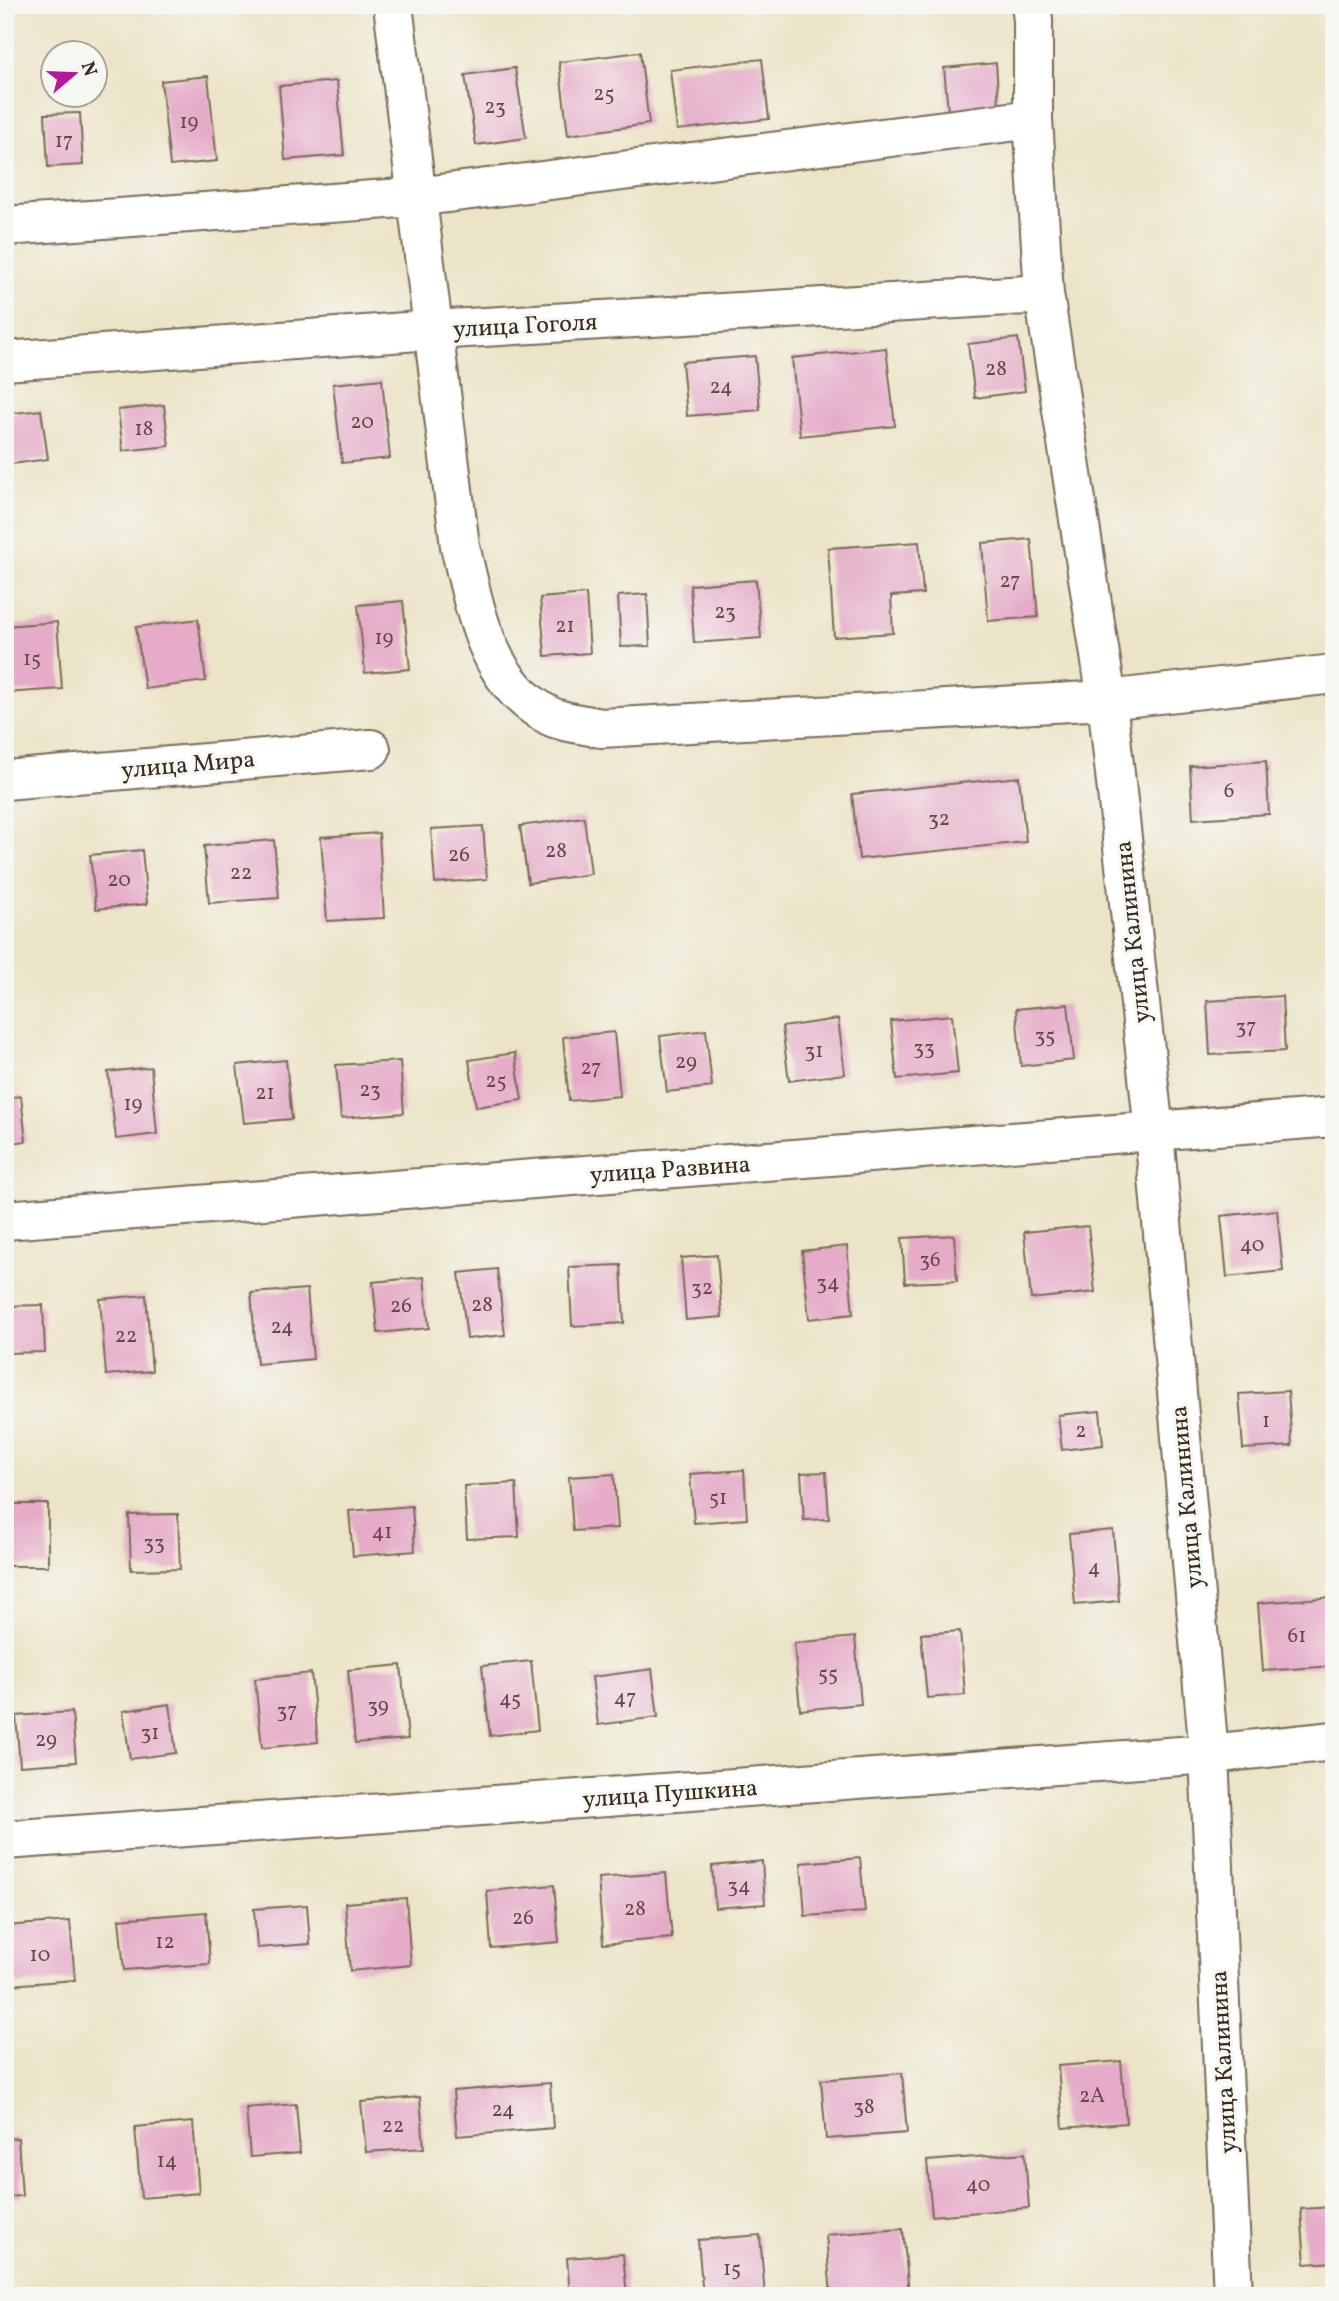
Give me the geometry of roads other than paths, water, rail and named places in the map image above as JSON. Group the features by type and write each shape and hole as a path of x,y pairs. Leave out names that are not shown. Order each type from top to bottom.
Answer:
{"street":[{"path":"393,5 460,547 480,629 491,655 516,691 549,716 601,728 1107,700 1334,674"},
{"name":"улица Калинина","path":"1031,5 1033,119 1044,295 1107,700 1154,1132 1209,1754 1233,2296"},
{"path":"5,226 416,197 1033,119"},
{"name":"улица Гоголя","path":"5,361 433,330 1044,295"},
{"name":"улица Мира","path":"5,780 371,749"},
{"name":"улица Развина","path":"5,1220 1334,1116"},
{"name":"улица Пушкина","path":"5,1840 1209,1754 1334,1741"}]}
